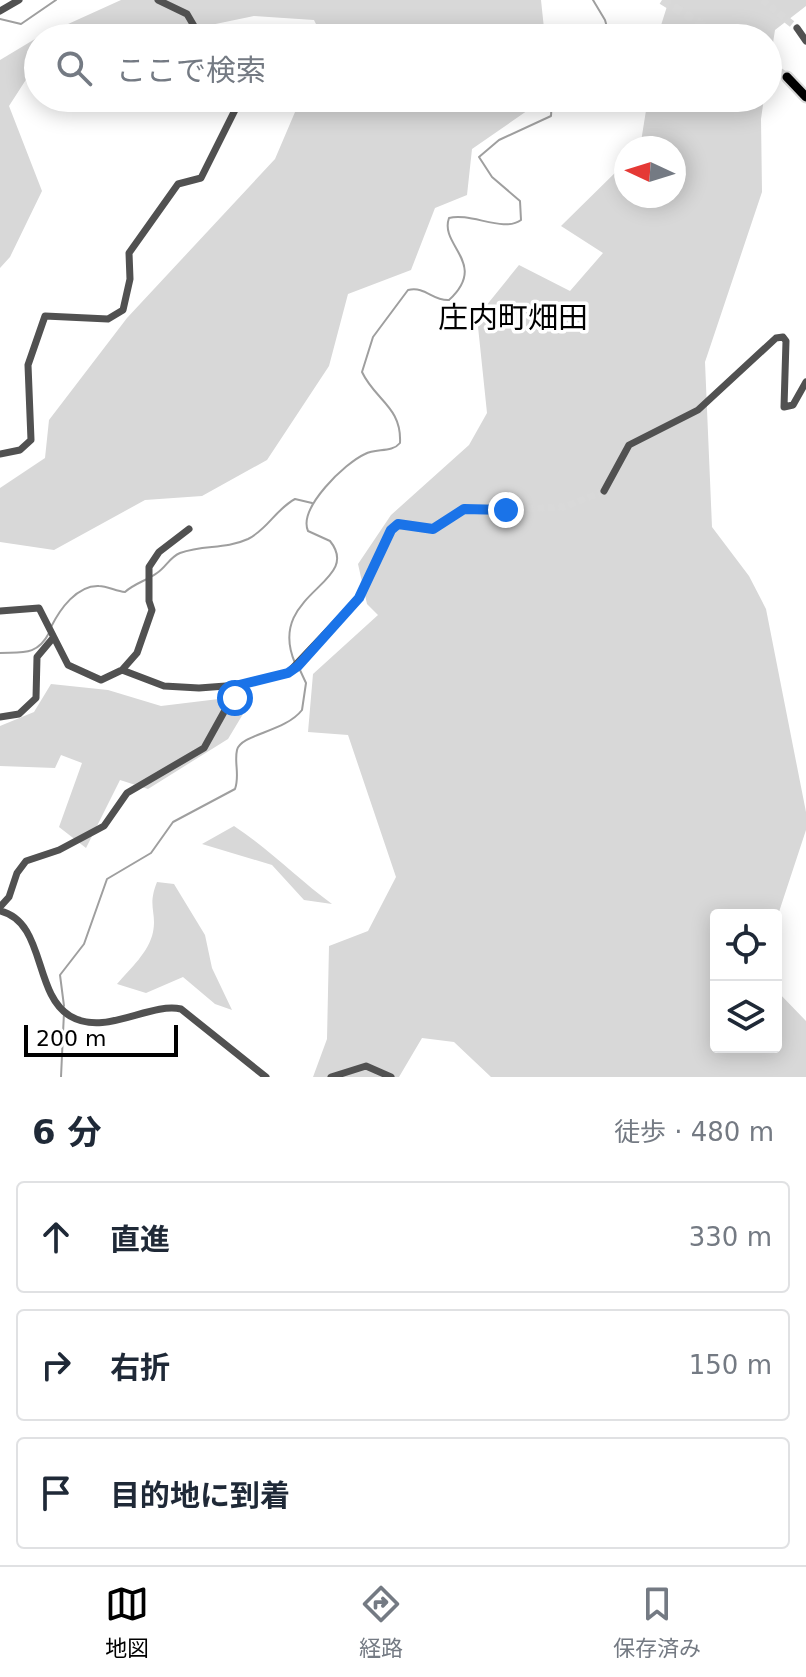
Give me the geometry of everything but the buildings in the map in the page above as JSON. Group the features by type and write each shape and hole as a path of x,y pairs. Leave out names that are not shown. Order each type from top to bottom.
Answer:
{"main road":[{"path":"787,77 806,97"}],"street":[{"path":"0,11 19,0"},
{"path":"158,0 187,14 193,24"},
{"path":"797,28 806,41"},
{"path":"0,454 20,450 31,440 28,365 45,316 108,319 123,310 130,279 129,253 178,184 201,178 234,112"},
{"path":"604,491 629,445 698,410 776,338 783,337 786,341 784,407 793,405 806,382"},
{"path":"122,670 176,688 239,685 288,673 298,666 359,598 391,530 398,524 433,529 464,509 506,510"},
{"path":"0,611 39,608 64,660 75,669 101,680 122,670 137,653 150,619 149,567 159,552 189,529"},
{"path":"0,717 19,714 36,698 37,657 53,638"},
{"path":"239,685 204,748 127,793 104,826 59,850 26,861 0,909 17,918 26,930 48,985 68,1015 100,1022 181,1009 266,1077"},
{"path":"331,1077 366,1066 391,1077"}],"shaded area":[{"path":"121,0 541,0 544,24 316,24 314,20 254,16 215,24 68,24"},
{"path":"669,0 806,0 806,6 782,25 661,24"},
{"path":"24,46 24,83 9,106 42,191 10,257 0,268 0,60"},
{"path":"295,112 525,112 472,149 467,195 435,208 411,270 348,294 329,366 267,460 202,496 145,500 54,550 0,542 0,488 45,458 49,420 127,318 275,159"},
{"path":"646,112 762,112 762,192 705,362 712,527 749,576 766,609 806,812 806,830 780,909 710,909 710,1053 782,1053 782,996 806,1021 806,1077 491,1077 454,1042 422,1038 399,1077 313,1077 327,1039 329,946 368,931 396,877 348,735 308,732 313,674 378,615 367,604 358,564 391,515 469,445 487,413 477,317 519,265 570,291 603,253 561,226 614,174 614,208 686,208 686,136 642,136"},
{"path":"51,684 108,690 161,706 227,698 243,714 228,739 148,789 120,780 86,848 59,827 82,763 61,755 55,768 0,766 0,726 34,712"},
{"path":"234,826 332,904 304,900 272,865 202,844"},
{"path":"157,882 174,884 205,935 212,968 232,1010 215,1004 183,977 146,993 117,984 151,939 153,897"}],"waterway":[{"path":"0,19 21,24 56,0"},
{"path":"593,0 606,24"},
{"path":"295,663 289,639 293,620 302,605 335,568 337,555 330,541 308,531 310,511 325,487 356,459 400,443 397,421 362,372 373,337 408,290 420,290 449,300 460,287 464,265 450,237 449,218 506,224 521,220 520,201 492,177 479,157 499,140 551,116 551,112"},
{"path":"51,627 64,606 83,589 99,586 125,592 157,573 180,553 248,539 295,499 312,503"},
{"path":"0,653 34,649 49,633"},
{"path":"64,1006 60,975 84,944 107,879 151,853 173,822 235,789 236,755 240,745 285,723 302,710 306,683 299,668"},
{"path":"61,1077 64,1012"}],"tunnel":[{"path":"662,0 701,24"},
{"path":"762,0 797,28"},
{"path":"782,74 787,77"},
{"path":"506,510 564,507 604,491"}],"district":[{"name":"庄内町畑田","path":"513,317"}],"route":[{"path":"235,698 239,685 288,673 298,666 359,598 391,530 398,524 433,529 464,509 506,510"}]}
